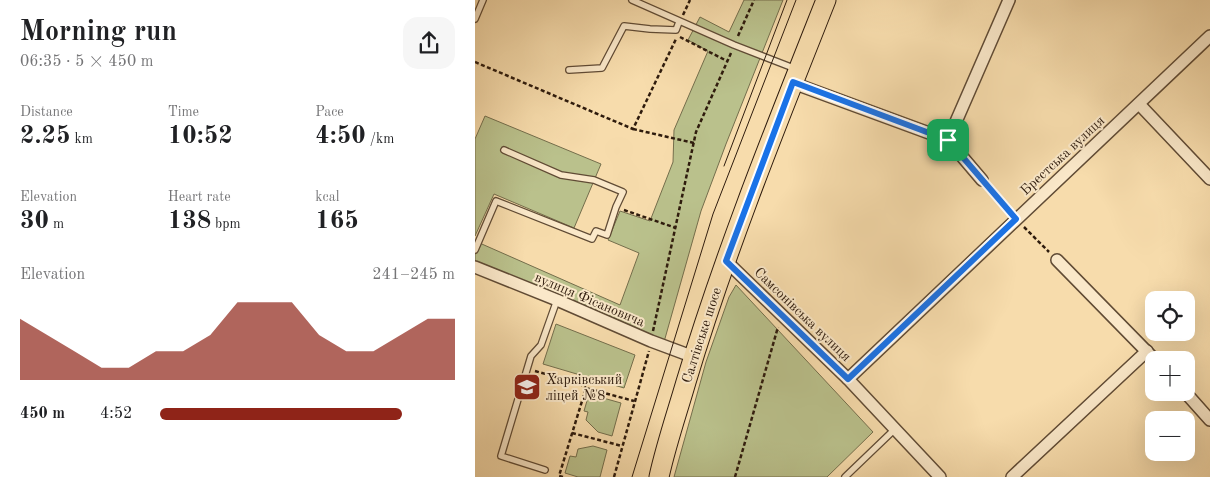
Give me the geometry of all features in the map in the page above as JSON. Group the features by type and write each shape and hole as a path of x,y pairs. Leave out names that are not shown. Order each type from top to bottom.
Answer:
{"main road":[{"name":"Салтівське шосе","path":"659,477 694,357 726,261 826,0"}],"street":[{"path":"948,140 1009,0"},
{"name":"Брестська вулиця","path":"848,379 1210,36"},
{"path":"796,76 948,140 983,180"},
{"path":"1139,104 1210,179"},
{"path":"1057,260 1146,351"},
{"name":"Самсонівська вулиця","path":"726,261 848,379 940,477"},
{"name":"вулиця Фісановича","path":"475,267 651,341 694,357"},
{"path":"1012,477 1145,361"},
{"path":"1193,401 1210,420"}],"lane":[{"path":"475,19 483,0"},
{"path":"632,0 734,45 796,76"},
{"path":"569,70 602,68 624,26 675,30 679,22"},
{"path":"475,250 496,201 592,239 596,231 607,235 623,192 594,180 561,175 504,150"},
{"path":"545,470 501,456 531,356 541,345 557,300"},
{"path":"845,477 895,429"}],"path":[{"path":"683,15 689,0"},
{"path":"614,477 651,341 696,132 754,0"},
{"path":"633,129 677,36 727,61"},
{"path":"475,62 633,129 694,143"},
{"path":"983,180 1016,219 1057,260"},
{"path":"616,207 676,228"},
{"path":"735,477 781,314"},
{"path":"527,368 635,402"},
{"path":"563,477 559,476 586,388"},
{"path":"572,433 623,446"}],"green space":[{"path":"744,0 783,0 701,211 664,342 475,264 475,241 620,305 639,253 608,240 620,211 650,221 673,162 674,130 708,51 688,40 700,17 729,32"},
{"path":"485,116 601,164 574,228 494,194 475,236 475,139"},
{"path":"736,285 873,432 827,477 674,477 706,362 729,297"},
{"path":"556,324 635,355 624,388 543,364"},
{"path":"589,394 621,403 612,436 598,432 586,420 588,412 584,411"},
{"path":"593,446 607,450 600,477 578,477 565,473 570,456 576,457 578,449"}],"tram line":[{"path":"724,166 787,0"},
{"path":"632,477 713,214 796,0"}],"place":[{"name":"Харківський ліцей №8","path":"527,387"}],"route":[{"path":"793,82 948,140 1016,219 848,379 726,261 793,82"}]}
